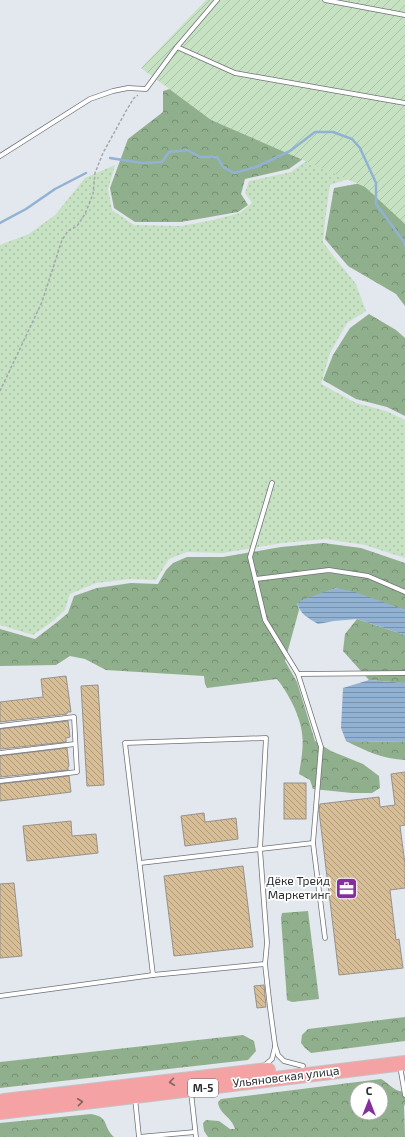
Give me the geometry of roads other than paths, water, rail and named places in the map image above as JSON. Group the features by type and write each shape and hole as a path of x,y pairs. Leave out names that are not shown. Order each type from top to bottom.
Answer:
{"highway":[{"name":"Ульяновская улица","path":"0,1102 304,1066 403,1060"},
{"name":"Ульяновская улица","path":"0,1112 190,1089 403,1060"}],"lane":[{"path":"0,156 90,99 128,88 146,89 176,47 217,0"},
{"path":"325,0 405,15"},
{"path":"176,47 235,73 405,103"},
{"path":"272,483 250,557 265,620 298,674 321,747 313,843 325,938"},
{"path":"256,579 329,570 368,576 405,592"},
{"path":"298,674 405,673"},
{"path":"0,726 74,717 77,772 0,781"},
{"path":"153,975 125,743 266,738 260,849 267,943 265,964 275,1045 278,1055 284,1061 304,1066"},
{"path":"0,753 75,744"},
{"path":"140,863 313,843"},
{"path":"0,996 153,975 265,964"},
{"path":"252,1072 266,1065 272,1059 275,1045"},
{"path":"403,1060 405,1095"},
{"path":"190,1089 196,1137"},
{"path":"135,1096 139,1137 195,1132"}],"water":[{"path":"336,588 355,592 405,610 405,635 357,619 318,624 302,613 298,607 297,603 311,596"},
{"path":"369,680 405,683 405,742 346,741 341,728 343,688"}],"waterway":[{"path":"110,158 142,163 162,162 169,152 187,150 200,157 217,157 223,167 234,173 256,167 290,151 315,132 333,132 352,139 360,148 376,183 376,204 404,242 405,246"},
{"path":"0,223 26,209 55,189 86,173"}],"place":[{"name":"Дёке Трейд Маркетинг","path":"346,888"}]}
